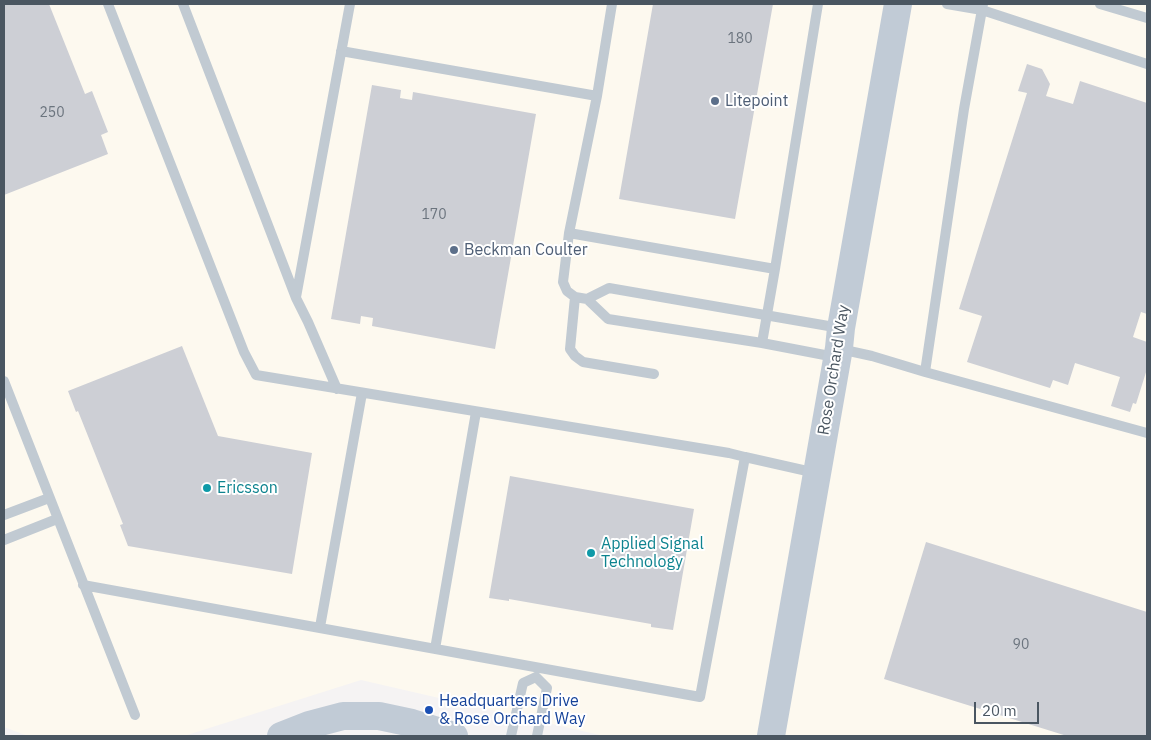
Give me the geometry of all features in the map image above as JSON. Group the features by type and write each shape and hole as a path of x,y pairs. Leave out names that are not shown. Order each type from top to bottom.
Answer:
{"street":[{"name":"Rose Orchard Way","path":"771,736 898,4"},
{"path":"281,736 343,716 379,716 412,723 454,736"}],"lane":[{"path":"108,4 244,352 256,375 729,453 817,473"},
{"path":"183,4 296,298 337,389"},
{"path":"296,298 350,4"},
{"path":"612,4 597,96 569,233 563,282 567,291 574,297 587,299 608,319 762,343 839,345"},
{"path":"762,343 818,4"},
{"path":"947,4 983,7 1147,64"},
{"path":"1100,4 1147,18"},
{"path":"925,372 964,110 983,7"},
{"path":"341,51 597,96"},
{"path":"569,233 775,269"},
{"path":"587,299 609,288 768,315 839,345 925,372 1146,429"},
{"path":"574,297 570,348 574,356 583,362 654,374"},
{"path":"4,382 135,715"},
{"path":"320,627 362,393"},
{"path":"436,649 476,412"},
{"path":"83,585 436,649 537,673 700,697 745,457"},
{"path":"4,515 49,498"},
{"path":"4,540 58,519"},
{"path":"511,736 523,683 537,673"},
{"path":"537,673 547,688 537,736"}],"shaded area":[{"path":"4,4 1147,4 1147,736 604,736 361,680 184,736 28,736 4,727"}],"building":[{"path":"4,4 49,4 85,94 92,91 108,132 101,135 108,154 4,195"},
{"path":"653,4 773,4 735,219 619,199"},
{"path":"1027,64 1042,69 1050,84 1046,96 1073,104 1080,81 1147,103 1147,314 1141,312 1133,337 1147,342 1147,369 1136,404 1133,403 1130,412 1111,406 1120,377 1075,363 1068,385 1053,380 1050,388 967,362 982,316 959,309 1027,93 1018,91"},
{"path":"372,85 401,90 400,98 412,100 413,92 536,114 495,349 372,326 373,318 361,316 360,324 331,319"},
{"name":"Ericsson","path":"182,346 218,436 312,453 292,574 128,546 120,525 123,524 78,411 76,412 68,391"},
{"name":"Applied Signal Technology","path":"510,476 694,509 673,630 651,627 651,624 509,599 509,601 489,598"},
{"path":"926,542 1147,612 1147,736 1067,736 884,679"}],"place":[{"name":"Litepoint","path":"715,101"},
{"name":"Beckman Coulter","path":"454,250"},
{"name":"Ericsson","path":"207,488"},
{"name":"Applied Signal Technology","path":"591,553"},
{"name":"Headquarters Drive & Rose Orchard Way","path":"429,710"}]}
